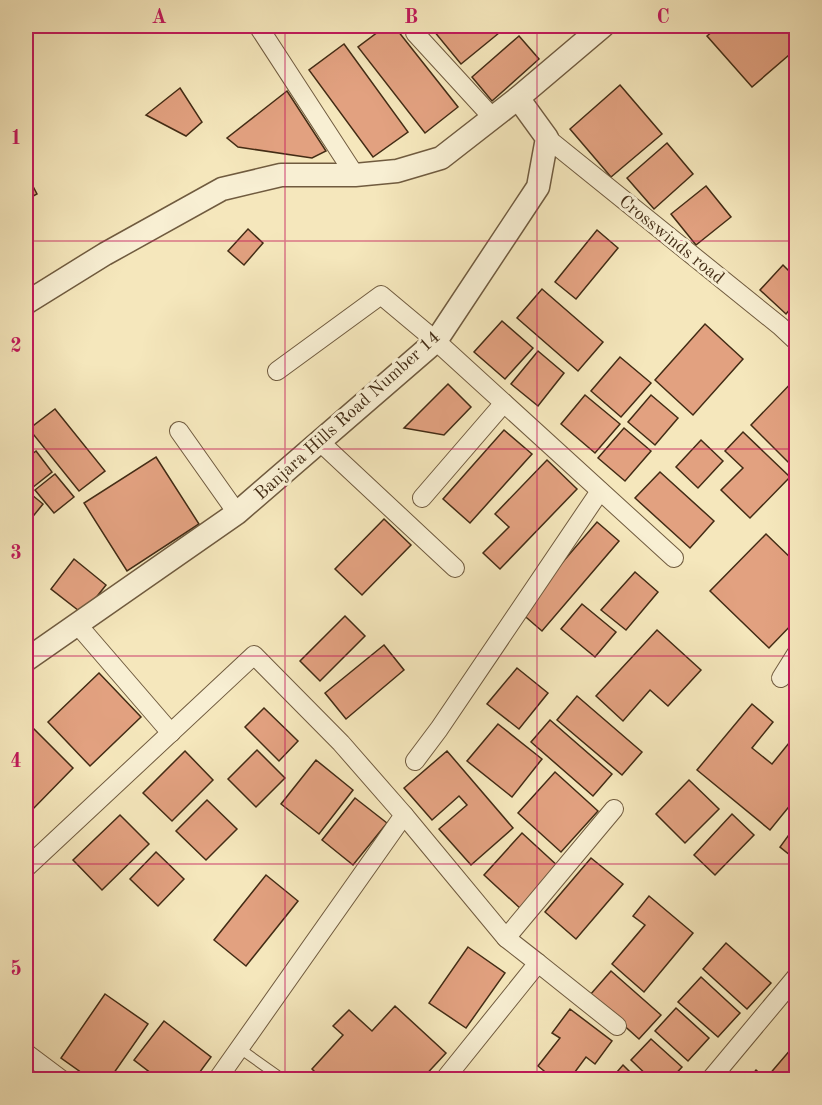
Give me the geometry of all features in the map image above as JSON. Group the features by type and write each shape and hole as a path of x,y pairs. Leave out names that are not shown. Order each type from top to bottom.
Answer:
{"street":[{"path":"258,26 355,175"},
{"path":"26,303 105,254 222,189 281,175 355,175 398,171 441,158 518,98 603,26"},
{"path":"415,33 492,117"},
{"path":"518,98 548,138"},
{"name":"Banjara Hills Road Number 14","path":"26,660 237,513 436,341 538,187 548,138"},
{"name":"Crosswinds road","path":"548,138 796,341"},
{"path":"278,371 381,296 436,341 674,558"},
{"path":"422,498 504,403"},
{"path":"179,431 237,513"},
{"path":"319,441 455,568"},
{"path":"415,761 600,491"},
{"path":"77,624 171,733"},
{"path":"781,678 796,654"},
{"path":"26,868 254,655 341,743 506,938 617,1026"},
{"path":"506,938 614,809"},
{"path":"217,1080 404,816"},
{"path":"444,1080 538,963"},
{"path":"710,1080 796,977"},
{"path":"26,1053 62,1080"}],"lane":[{"path":"239,1048 284,1080"}],"building":[{"path":"386,26 394,26 458,107 425,133 358,47"},
{"path":"439,26 493,26 499,33 461,64 433,30"},
{"path":"719,26 788,26 796,35 796,49 752,87 707,36"},
{"path":"519,36 539,59 492,101 472,77"},
{"path":"344,44 408,132 373,157 309,70"},
{"path":"620,85 662,134 611,177 570,129"},
{"path":"180,88 202,122 186,136 146,115"},
{"path":"287,91 326,151 312,158 238,147 227,138"},
{"path":"667,143 693,174 654,209 627,178"},
{"path":"26,173 37,194 26,200"},
{"path":"706,186 731,217 696,245 671,214"},
{"path":"248,229 263,243 244,265 228,251"},
{"path":"597,230 618,248 576,299 555,282"},
{"path":"783,265 796,278 796,302 786,314 760,290"},
{"path":"542,289 603,342 578,371 517,318"},
{"path":"502,321 533,348 505,379 474,352"},
{"path":"705,324 743,359 693,415 655,380"},
{"path":"538,351 564,373 538,406 511,384"},
{"path":"620,357 651,383 621,417 591,391"},
{"path":"796,378 796,470 751,425"},
{"path":"448,384 471,407 444,435 404,428"},
{"path":"585,395 620,424 595,453 561,424"},
{"path":"651,395 678,418 655,445 628,422"},
{"path":"55,409 105,471 79,491 29,429"},
{"path":"624,428 651,451 625,481 598,458"},
{"path":"504,430 532,454 470,523 443,499"},
{"path":"743,432 790,477 750,518 721,490 743,468 725,451"},
{"path":"26,440 33,450 26,456"},
{"path":"701,440 723,461 698,488 676,467"},
{"path":"36,451 52,472 32,488 26,479 26,459"},
{"path":"156,457 199,524 127,571 84,503"},
{"path":"547,460 577,489 500,569 483,553 509,527 495,514"},
{"path":"660,472 714,521 690,548 635,498"},
{"path":"55,474 74,497 54,513 35,490"},
{"path":"26,490 43,504 26,525"},
{"path":"384,519 411,545 362,595 335,569"},
{"path":"597,522 619,541 542,631 520,612"},
{"path":"766,534 796,563 796,620 769,648 710,591"},
{"path":"74,559 106,585 83,614 51,589"},
{"path":"635,572 658,592 626,630 601,610"},
{"path":"582,604 616,632 595,657 561,629"},
{"path":"345,616 365,636 320,681 300,661"},
{"path":"657,630 701,670 668,706 650,690 623,721 596,696"},
{"path":"384,645 404,670 346,719 325,693"},
{"path":"517,668 548,693 519,729 487,704"},
{"path":"99,673 141,717 90,766 48,722"},
{"path":"577,696 642,752 622,775 557,720"},
{"path":"752,704 773,722 752,748 772,764 793,738 796,741 796,786 791,792 796,798 770,830 697,770"},
{"path":"264,708 298,741 279,761 245,727"},
{"path":"550,720 612,774 593,796 531,742"},
{"path":"29,724 73,768 33,809 26,801 26,727"},
{"path":"498,724 542,759 512,797 467,761"},
{"path":"257,750 285,778 256,807 228,779"},
{"path":"185,751 213,780 172,821 143,793"},
{"path":"447,751 513,828 471,865 439,829 467,805 459,796 432,820 404,788"},
{"path":"316,760 353,790 319,834 281,804"},
{"path":"555,772 598,811 561,852 518,813"},
{"path":"689,780 719,809 685,843 656,814"},
{"path":"355,798 387,823 353,865 322,840"},
{"path":"207,800 237,829 206,860 176,831"},
{"path":"732,814 754,835 715,875 694,855"},
{"path":"120,815 149,844 102,890 73,860"},
{"path":"796,825 796,860 780,847"},
{"path":"522,833 560,868 522,910 484,875"},
{"path":"156,852 184,879 158,906 130,879"},
{"path":"591,858 623,884 576,939 545,912"},
{"path":"266,875 298,901 246,966 214,940"},
{"path":"649,896 693,933 644,992 612,964 645,925 633,916"},
{"path":"726,943 771,983 747,1009 703,969"},
{"path":"468,947 505,973 466,1028 429,1003"},
{"path":"611,971 661,1015 639,1039 590,995"},
{"path":"701,977 740,1013 718,1037 678,1002"},
{"path":"105,994 148,1024 109,1080 92,1080 61,1058"},
{"path":"395,1006 446,1053 421,1080 323,1080 312,1069 343,1035 333,1026 349,1010 372,1031"},
{"path":"676,1008 709,1038 688,1061 655,1031"},
{"path":"570,1009 612,1041 595,1064 586,1057 569,1080 555,1080 538,1066 560,1038 552,1033"},
{"path":"164,1021 211,1057 194,1080 160,1080 134,1060"},
{"path":"651,1039 682,1067 670,1080 652,1080 631,1060"},
{"path":"791,1049 796,1054 796,1080 772,1080 768,1076"},
{"path":"623,1065 638,1080 610,1080"},
{"path":"756,1070 767,1080 748,1080"},
{"path":"143,1072 153,1080 137,1080"}]}
